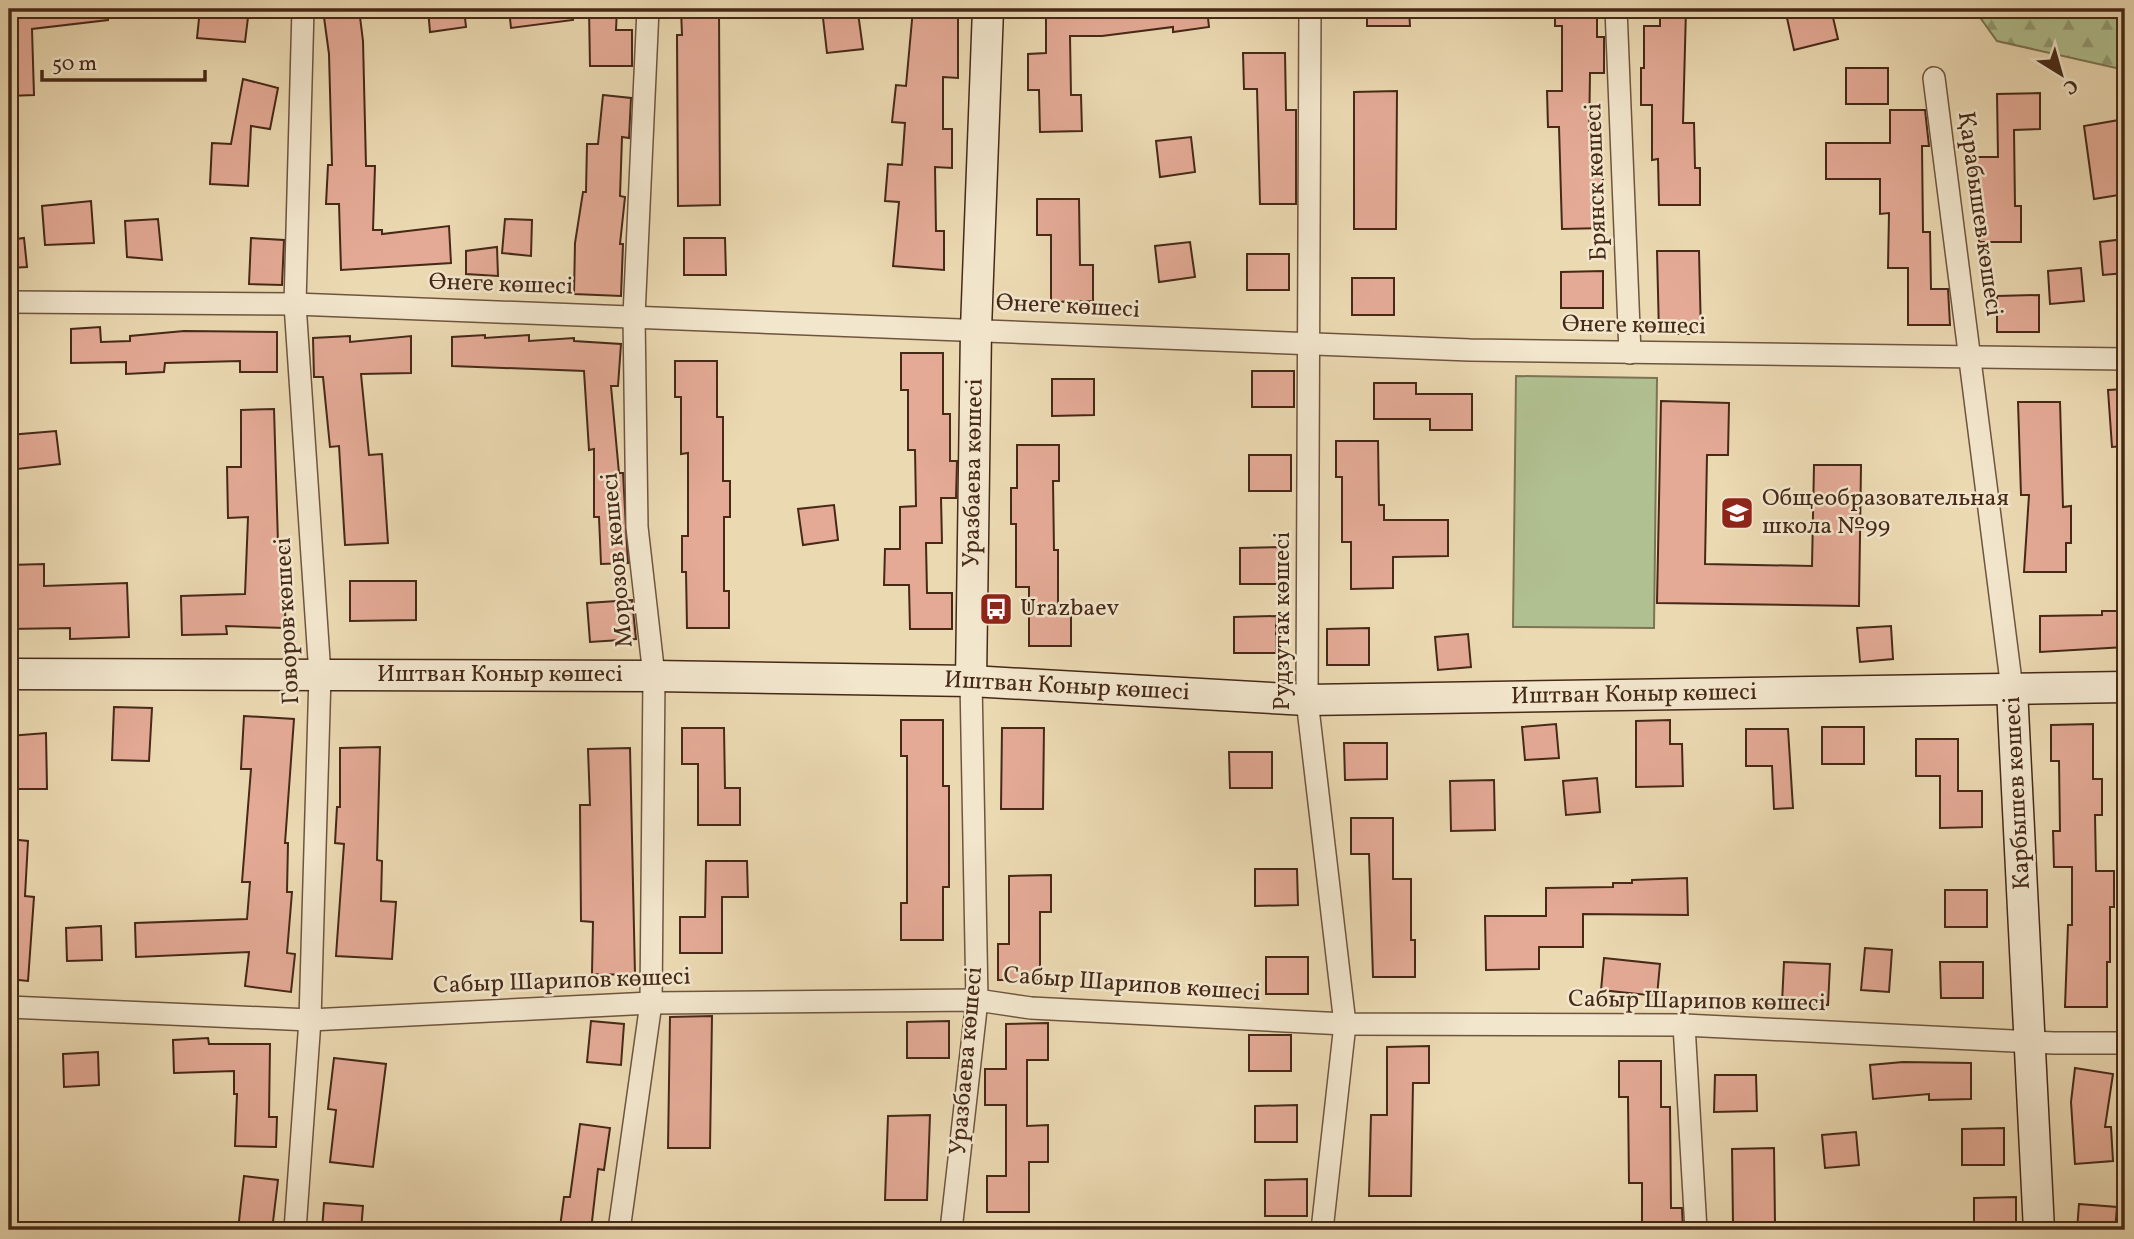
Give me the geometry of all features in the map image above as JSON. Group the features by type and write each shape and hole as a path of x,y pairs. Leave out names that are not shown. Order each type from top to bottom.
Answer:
{"street":[{"name":"Говоров көшесі","path":"295,1230 310,1020 320,675 295,304 303,9"},
{"name":"Морозов көшесі","path":"619,1230 651,1003 654,676 637,527 634,316 648,9"},
{"name":"Уразбаева көшесі","path":"951,1230 977,1000 971,681 975,329 988,9"},
{"name":"Рудзутак көшесі","path":"1310,9 1311,344 1307,700 1345,1024 1322,1230"},
{"name":"Брянск көшесі","path":"1616,9 1630,353"},
{"name":"Қарабышев көшесі","path":"1934,78 1971,357"},
{"name":"Өнеге көшесі","path":"9,302 295,304 1311,344 1630,353 2125,359"},
{"name":"Карбышев көшесі","path":"1971,357 2012,689 2032,1040 2039,1230"},
{"name":"Иштван Коныр көшесі","path":"9,674 654,676 971,681 1307,700 2125,687"},
{"name":"Сабыр Шарипов көшесі","path":"9,1007 310,1020 651,1003 977,1000 1031,1008 1345,1024 1684,1025 2125,1043"},
{"path":"1684,1025 1696,1230"}],"green space":[{"path":"1974,9 2125,9 2125,70 1997,41"},
{"path":"1516,376 1657,378 1654,628 1513,627"}],"building":[{"path":"9,9 108,9 108,20 32,29 34,95 9,96"},
{"path":"200,9 249,9 245,42 197,38"},
{"path":"359,9 363,41 366,166 375,166 373,230 382,230 382,234 449,226 451,263 341,270 339,204 326,204 328,165 332,165 329,54 323,10"},
{"path":"428,9 464,9 466,27 430,32"},
{"path":"509,9 572,9 573,20 511,28"},
{"path":"589,9 617,9 616,30 632,30 632,66 590,66"},
{"path":"681,9 719,9 720,205 678,206 677,35 682,35"},
{"path":"913,9 958,9 958,78 943,77 943,129 952,129 952,168 935,167 936,231 944,231 944,270 893,266 899,202 885,201 888,164 902,165 905,123 892,122 896,85 906,86"},
{"path":"1046,9 1207,9 1209,27 1173,32 1173,27 1102,36 1070,36 1071,95 1081,95 1082,131 1040,132 1039,90 1028,90 1028,54 1046,53"},
{"path":"1367,9 1409,9 1410,26 1367,26"},
{"path":"1555,9 1597,9 1597,37 1604,37 1604,73 1590,73 1589,139 1601,139 1605,228 1562,229 1559,127 1548,127 1547,91 1562,91 1562,26 1555,26"},
{"path":"1660,9 1686,9 1683,123 1694,123 1695,168 1700,168 1700,205 1659,205 1658,159 1652,160 1652,105 1641,105 1641,68 1644,68 1644,26 1660,26"},
{"path":"1831,9 1838,39 1794,50 1787,18"},
{"path":"858,13 863,49 827,53 823,18"},
{"path":"1243,53 1285,53 1286,110 1296,110 1296,204 1260,204 1257,89 1244,89"},
{"path":"1846,68 1888,68 1888,104 1846,104"},
{"path":"243,79 278,88 270,129 251,126 248,186 210,184 212,143 231,144"},
{"path":"1397,91 1396,229 1354,229 1354,92"},
{"path":"2040,93 2040,129 2014,130 2015,206 2021,206 2021,242 1979,242 1979,193 1972,193 1972,157 1998,157 1997,94"},
{"path":"603,95 631,98 629,138 622,137 620,196 625,197 620,244 623,244 621,296 574,294 575,243 583,192 586,192 587,144 598,144"},
{"path":"1890,110 1925,110 1929,146 1922,146 1923,232 1930,232 1931,289 1948,289 1950,325 1908,325 1908,268 1888,268 1889,213 1880,214 1880,179 1826,179 1826,143 1890,143"},
{"path":"2119,120 2125,163 2125,194 2094,199 2084,126"},
{"path":"1191,137 1195,172 1160,177 1156,141"},
{"path":"1037,199 1079,199 1080,265 1093,265 1093,301 1051,302 1051,235 1037,235"},
{"path":"91,201 94,243 45,245 42,206"},
{"path":"158,219 162,260 127,257 125,221"},
{"path":"505,219 532,220 531,256 502,253"},
{"path":"24,238 27,267 9,268 9,240"},
{"path":"251,238 284,240 282,285 249,284"},
{"path":"684,238 725,238 726,275 684,275"},
{"path":"2125,239 2125,273 2103,275 2100,242"},
{"path":"1190,242 1195,277 1159,282 1155,246"},
{"path":"497,247 498,276 466,274 466,251"},
{"path":"1657,251 1699,251 1701,334 1659,334"},
{"path":"1247,254 1289,254 1289,290 1247,290"},
{"path":"2081,268 2084,301 2050,304 2048,271"},
{"path":"1603,271 1603,308 1561,308 1561,272"},
{"path":"1352,278 1394,278 1394,315 1352,315"},
{"path":"2039,295 2039,332 1997,332 1997,296"},
{"path":"100,327 101,342 130,341 130,336 184,331 277,332 277,372 240,372 240,361 165,363 164,372 126,374 126,362 71,363 71,329"},
{"path":"485,335 485,338 529,335 529,341 574,338 574,341 621,344 618,386 611,386 619,473 623,473 628,563 601,564 599,517 594,517 594,449 589,450 584,371 452,366 452,337"},
{"path":"350,336 350,342 411,336 411,373 361,374 369,455 382,454 388,543 345,545 339,446 330,447 323,377 314,377 313,338"},
{"path":"901,353 943,353 943,414 950,414 950,461 957,461 956,498 941,498 942,543 926,543 927,593 952,593 952,629 910,629 909,585 884,585 885,549 900,549 900,507 916,506 915,450 908,450 908,390 901,390"},
{"path":"675,361 717,361 717,417 723,417 723,481 730,481 730,517 724,517 724,591 729,591 729,628 687,628 682,536 688,536 688,453 681,454 681,397 675,397"},
{"path":"1252,371 1294,371 1294,407 1252,407"},
{"path":"1052,379 1094,379 1094,415 1052,416"},
{"path":"1374,383 1416,383 1416,394 1472,394 1472,430 1430,430 1430,419 1374,419"},
{"path":"2125,389 2125,446 2112,447 2108,390"},
{"path":"1661,401 1729,403 1728,455 1707,455 1705,564 1812,566 1814,465 1861,465 1859,606 1657,603"},
{"path":"2018,402 2060,402 2063,507 2071,506 2071,543 2066,543 2066,572 2024,572 2029,495 2021,495"},
{"path":"274,409 278,543 286,543 285,628 226,626 227,634 182,635 181,596 245,594 248,517 228,518 227,467 241,467 241,410"},
{"path":"56,431 60,464 9,470 9,435"},
{"path":"1336,441 1378,441 1379,505 1384,505 1384,520 1448,520 1448,556 1393,557 1393,588 1351,589 1351,542 1342,542 1342,477 1336,477"},
{"path":"1017,445 1059,445 1059,481 1053,481 1054,550 1058,550 1058,610 1071,610 1071,646 1029,646 1029,587 1016,587 1016,524 1011,524 1011,488 1017,488"},
{"path":"1249,455 1291,455 1291,491 1249,491"},
{"path":"834,505 838,540 803,545 798,509"},
{"path":"1282,547 1282,584 1240,584 1240,548"},
{"path":"44,564 44,586 127,583 129,637 70,639 70,628 9,629 9,565"},
{"path":"350,581 416,581 416,620 350,621"},
{"path":"632,600 636,639 590,642 587,603"},
{"path":"2102,611 2125,611 2125,647 2040,652 2040,616 2102,615"},
{"path":"1276,616 1276,653 1234,653 1234,617"},
{"path":"1891,626 1893,659 1860,662 1857,628"},
{"path":"1369,628 1369,665 1327,665 1327,629"},
{"path":"1468,634 1471,667 1438,670 1435,637"},
{"path":"114,707 152,708 149,761 112,760"},
{"path":"244,716 294,719 285,843 288,843 287,892 292,892 287,953 295,954 291,992 245,986 249,952 136,957 135,923 247,919 250,882 242,882 251,769 241,769"},
{"path":"901,720 943,720 943,786 949,786 949,887 943,887 943,940 901,940 901,903 907,903 907,756 901,756"},
{"path":"1670,720 1670,744 1682,744 1683,786 1636,787 1636,721"},
{"path":"1556,724 1559,758 1525,760 1522,727"},
{"path":"2093,724 2093,779 2102,779 2102,815 2095,815 2096,871 2114,871 2114,907 2110,907 2110,962 2107,962 2107,1007 2065,1007 2068,925 2072,925 2072,867 2054,867 2053,831 2060,831 2059,761 2051,761 2051,725"},
{"path":"1822,727 1864,727 1864,764 1822,764"},
{"path":"682,728 724,728 725,788 740,788 740,825 698,825 698,764 682,764"},
{"path":"1002,728 1044,728 1043,809 1001,809"},
{"path":"1746,729 1788,729 1793,808 1774,809 1772,766 1746,766"},
{"path":"46,733 47,789 9,789 9,736"},
{"path":"1916,739 1958,739 1958,791 1982,791 1982,827 1940,828 1940,776 1916,776"},
{"path":"1344,743 1387,743 1387,779 1345,780"},
{"path":"380,747 377,860 382,861 381,901 396,902 392,959 336,956 344,844 335,843 337,807 340,807 340,748"},
{"path":"630,748 635,975 592,974 593,922 581,921 580,805 590,805 588,749"},
{"path":"1229,752 1272,752 1272,788 1230,788"},
{"path":"1597,778 1600,812 1566,815 1563,781"},
{"path":"1494,780 1495,830 1451,831 1450,781"},
{"path":"1351,818 1393,818 1393,879 1411,879 1411,940 1415,940 1415,977 1373,977 1369,854 1351,854"},
{"path":"9,839 28,841 25,896 34,897 28,981 9,979"},
{"path":"706,861 747,861 748,897 722,897 722,953 680,953 680,917 705,917"},
{"path":"1255,869 1297,869 1298,905 1255,906"},
{"path":"1051,875 1051,912 1040,912 1040,980 998,980 998,944 1009,944 1009,876"},
{"path":"1687,878 1688,915 1583,914 1583,947 1539,947 1539,969 1486,970 1485,916 1546,916 1546,888 1613,887 1613,883 1632,883 1632,880"},
{"path":"1945,890 1987,890 1987,927 1945,927"},
{"path":"101,926 102,960 67,961 66,928"},
{"path":"1865,948 1892,950 1889,992 1861,990"},
{"path":"1266,957 1308,957 1308,994 1266,994"},
{"path":"1604,958 1660,964 1657,996 1601,990"},
{"path":"1784,962 1830,964 1828,1005 1782,1003"},
{"path":"1940,962 1983,962 1983,998 1941,998"},
{"path":"712,1016 710,1148 668,1148 670,1017"},
{"path":"591,1021 624,1024 621,1065 587,1062"},
{"path":"949,1021 949,1058 907,1058 907,1022"},
{"path":"1048,1023 1048,1060 1027,1060 1027,1126 1048,1125 1048,1162 1029,1162 1029,1212 987,1212 987,1176 1006,1176 1006,1105 985,1105 985,1069 1006,1069 1006,1024"},
{"path":"1249,1035 1291,1035 1291,1071 1249,1071"},
{"path":"208,1038 209,1044 270,1044 269,1117 277,1117 276,1147 235,1146 237,1094 234,1094 234,1071 174,1073 173,1040"},
{"path":"1429,1046 1429,1083 1413,1083 1411,1196 1369,1196 1371,1115 1387,1115 1387,1047"},
{"path":"98,1052 99,1085 64,1087 63,1054"},
{"path":"334,1058 386,1064 373,1167 330,1162 336,1110 328,1109"},
{"path":"1619,1061 1661,1061 1661,1107 1670,1107 1671,1208 1682,1208 1683,1230 1642,1230 1642,1183 1629,1183 1628,1097 1619,1097"},
{"path":"1903,1062 1971,1063 1971,1099 1929,1100 1929,1094 1873,1099 1870,1065"},
{"path":"2075,1068 2113,1074 2105,1127 2111,1127 2113,1161 2075,1164 2071,1102"},
{"path":"1715,1075 1756,1075 1757,1111 1714,1112"},
{"path":"1297,1105 1297,1142 1255,1142 1255,1106"},
{"path":"930,1115 927,1200 885,1200 888,1116"},
{"path":"580,1124 610,1128 604,1170 598,1169 591,1230 560,1227 564,1197 570,1197"},
{"path":"2004,1128 2004,1165 1962,1165 1962,1129"},
{"path":"1856,1132 1859,1165 1825,1168 1822,1135"},
{"path":"1774,1148 1775,1224 1733,1224 1732,1149"},
{"path":"244,1176 278,1180 272,1230 238,1230"},
{"path":"1307,1179 1307,1216 1265,1216 1265,1180"},
{"path":"2016,1197 2016,1230 1974,1230 1974,1198"},
{"path":"324,1203 363,1206 361,1230 322,1230"},
{"path":"2079,1204 2117,1207 2115,1230 2077,1230"}],"place":[{"name":"Общеобразовательная школа №99","path":"1737,513"},
{"name":"Urazbaev","path":"996,609"}]}
